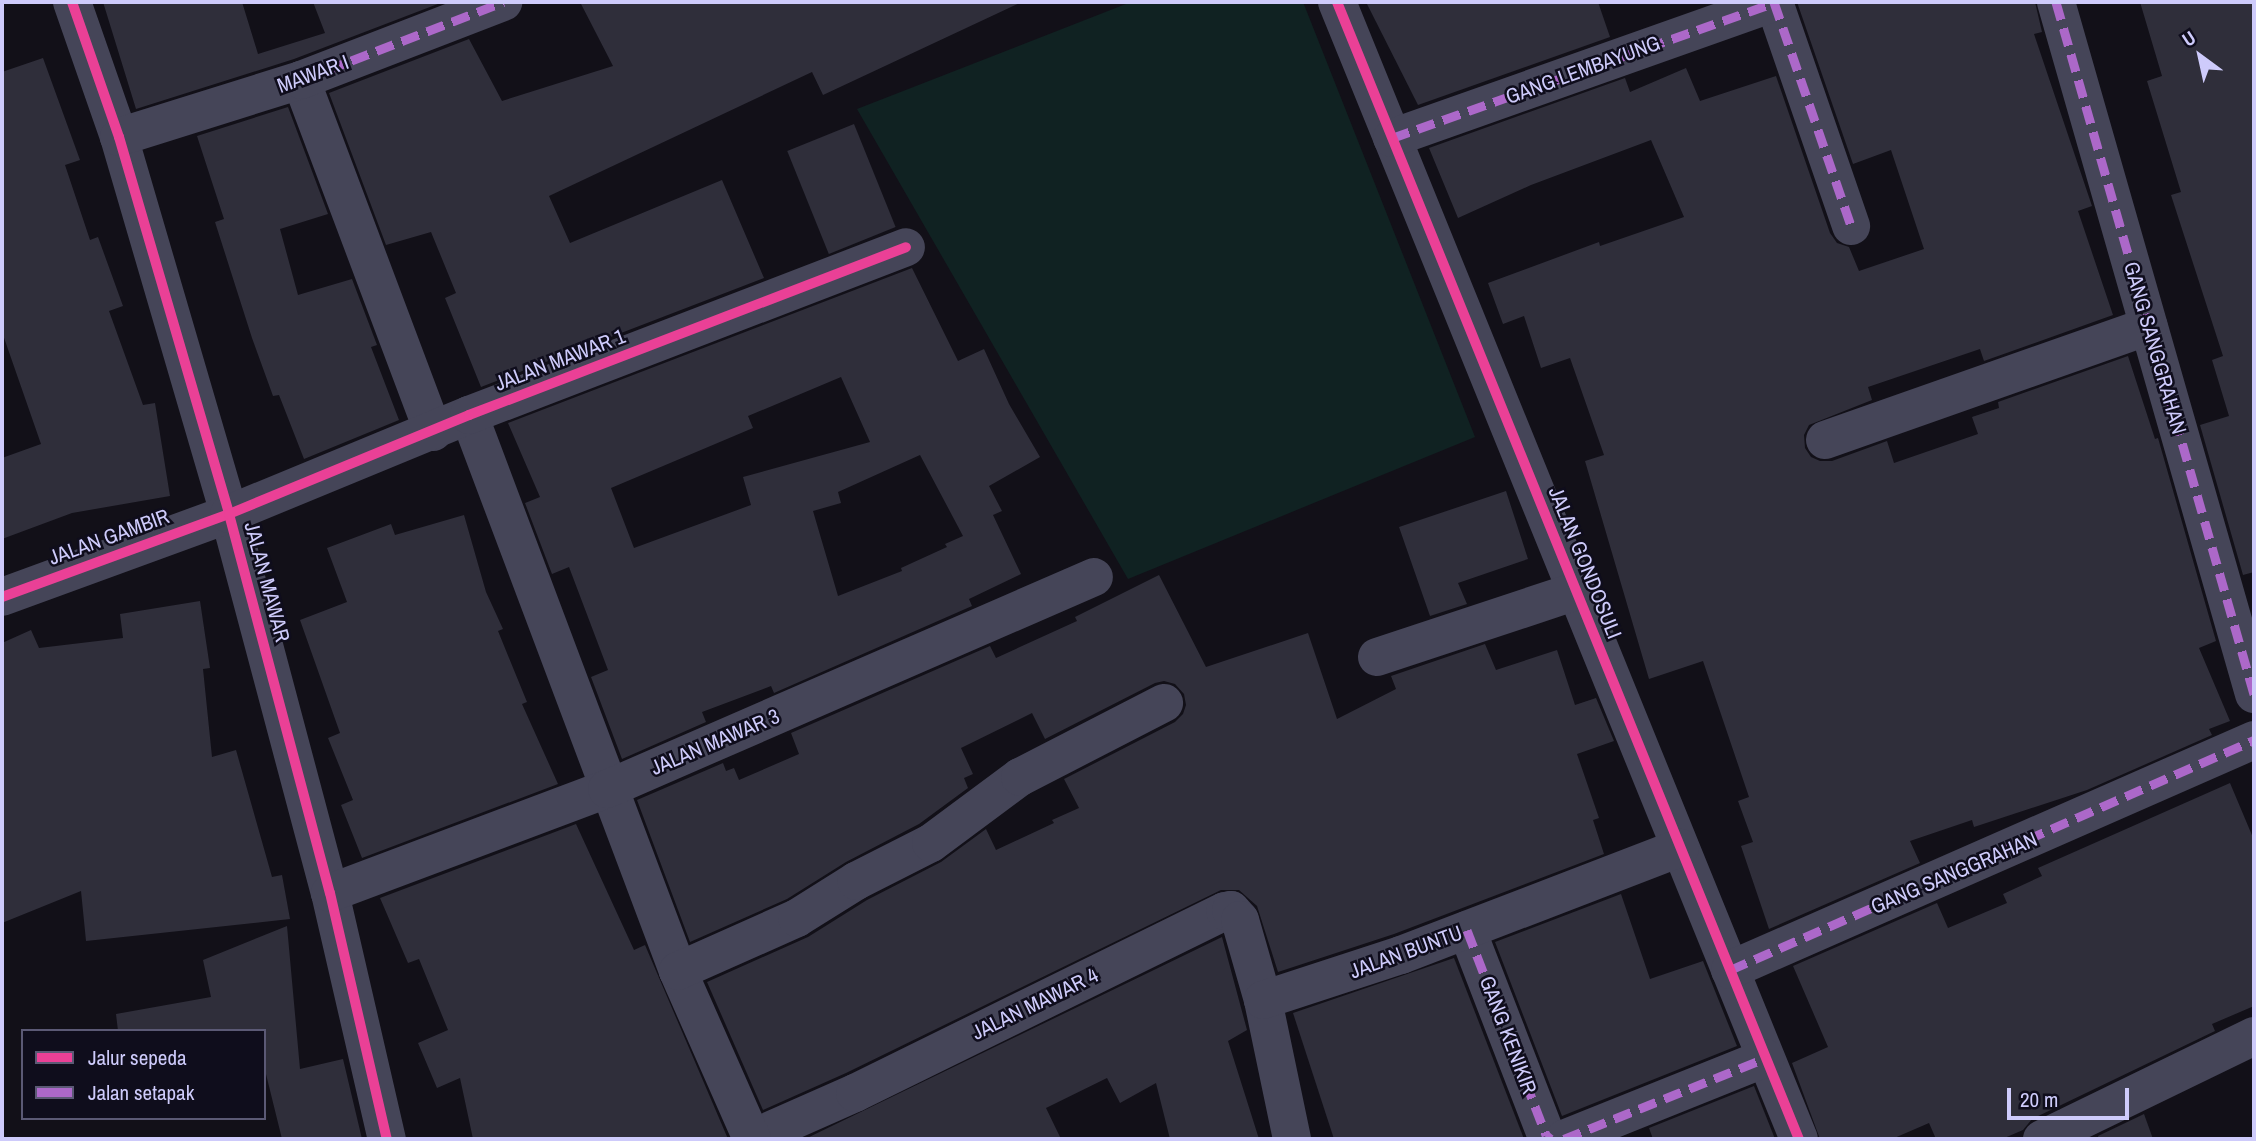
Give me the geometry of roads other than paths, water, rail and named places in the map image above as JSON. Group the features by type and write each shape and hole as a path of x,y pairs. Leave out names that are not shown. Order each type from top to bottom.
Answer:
{"street":[{"name":"JALAN MAWAR","path":"72,2 120,137 229,514 330,893 387,1139"},
{"name":"MAWAR I","path":"120,137 301,80 503,2"},
{"name":"JALAN GONDOSULI","path":"1337,2 1799,1139"},
{"path":"1774,2 1852,226"},
{"name":"GANG LEMBAYUNG","path":"1392,138 1774,2"},
{"name":"GANG SANGGRAHAN","path":"2056,2 2254,694"},
{"path":"301,80 433,432"},
{"name":"JALAN MAWAR 1","path":"229,514 469,415 906,247"},
{"path":"1825,440 2148,326"},
{"path":"469,415 607,789 678,971 752,1139"},
{"name":"JALAN GAMBIR","path":"2,597 229,514"},
{"name":"JALAN MAWAR 3","path":"330,893 607,789 1094,578"},
{"path":"1377,657 1576,591"},
{"path":"678,971 797,918 856,881 931,843 1020,777 1164,704"},
{"name":"GANG SANGGRAHAN","path":"1730,970 2254,740"},
{"name":"JALAN BUNTU","path":"1263,1000 1364,968 1680,848"},
{"name":"JALAN MAWAR 4","path":"752,1139 855,1093 1225,911 1231,911 1240,920 1263,1000"},
{"name":"GANG KENIKIR","path":"1467,930 1546,1135 1551,1139"},
{"path":"1263,1000 1292,1139"},
{"path":"2042,1139 2254,1036"},
{"path":"1564,1139 1765,1058"}]}
